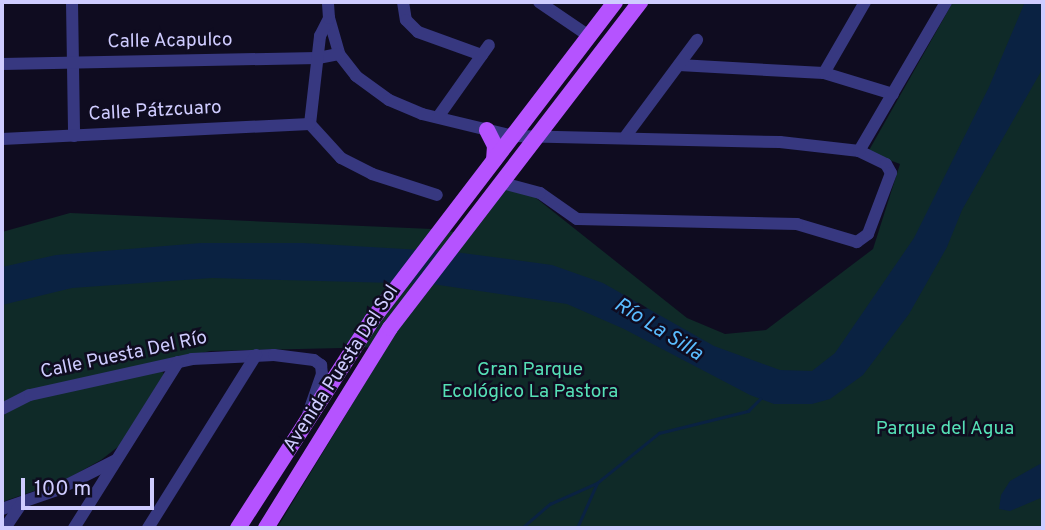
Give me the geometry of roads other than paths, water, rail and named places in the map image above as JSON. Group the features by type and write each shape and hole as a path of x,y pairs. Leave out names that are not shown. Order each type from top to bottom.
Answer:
{"main road":[{"name":"Avenida Puesta Del Sol","path":"238,528 372,320 615,2"},
{"name":"Avenida Puesta Del Sol","path":"266,528 390,328 472,217 503,183 640,2"},
{"path":"487,130 495,146 494,160"}],"street":[{"path":"72,2 74,136"},
{"path":"328,2 329,18 339,54 356,76 389,100 438,117 513,136 780,142 859,151 890,168 891,173 868,234 863,240 851,241 797,224 763,221 577,219 540,193 503,183"},
{"path":"402,2 407,20 418,32 434,40 485,50 438,117"},
{"path":"539,2 589,36"},
{"path":"824,73 865,2"},
{"path":"859,151 946,2"},
{"path":"329,18 321,31 310,124 341,158 372,174 437,195"},
{"path":"625,137 697,40"},
{"name":"Calle Acapulco","path":"2,64 317,58 339,54"},
{"path":"678,65 824,73 893,94"},
{"name":"Calle Pátzcuaro","path":"2,139 310,124"},
{"path":"148,528 256,355"},
{"name":"Calle Puesta Del Río","path":"2,409 30,395 178,362 256,355 299,358 321,365 323,374 310,403 306,423"},
{"path":"74,528 178,362"},
{"path":"2,509 21,504 117,460"},
{"path":"5,528 21,504"}],"water":[{"name":"Río La Silla","path":"1025,2 1043,2 1043,68 962,210 947,247 909,314 863,375 830,399 812,404 774,404 750,395 624,329 567,304 432,284 212,278 72,288 2,305 2,267 56,255 201,243 303,243 455,252 552,265 603,283 714,346 780,370 812,371 835,353 914,238 989,87"},
{"path":"1043,464 1043,497 1010,511 999,509 1001,495 1010,481"}],"waterway":[{"path":"522,528 550,504 597,483 659,433 748,411 760,399"},
{"path":"577,528 597,483"}],"park label":[{"name":"Gran Parque Ecológico La Pastora","path":"530,382"},
{"name":"Parque del Agua","path":"945,430"}]}
